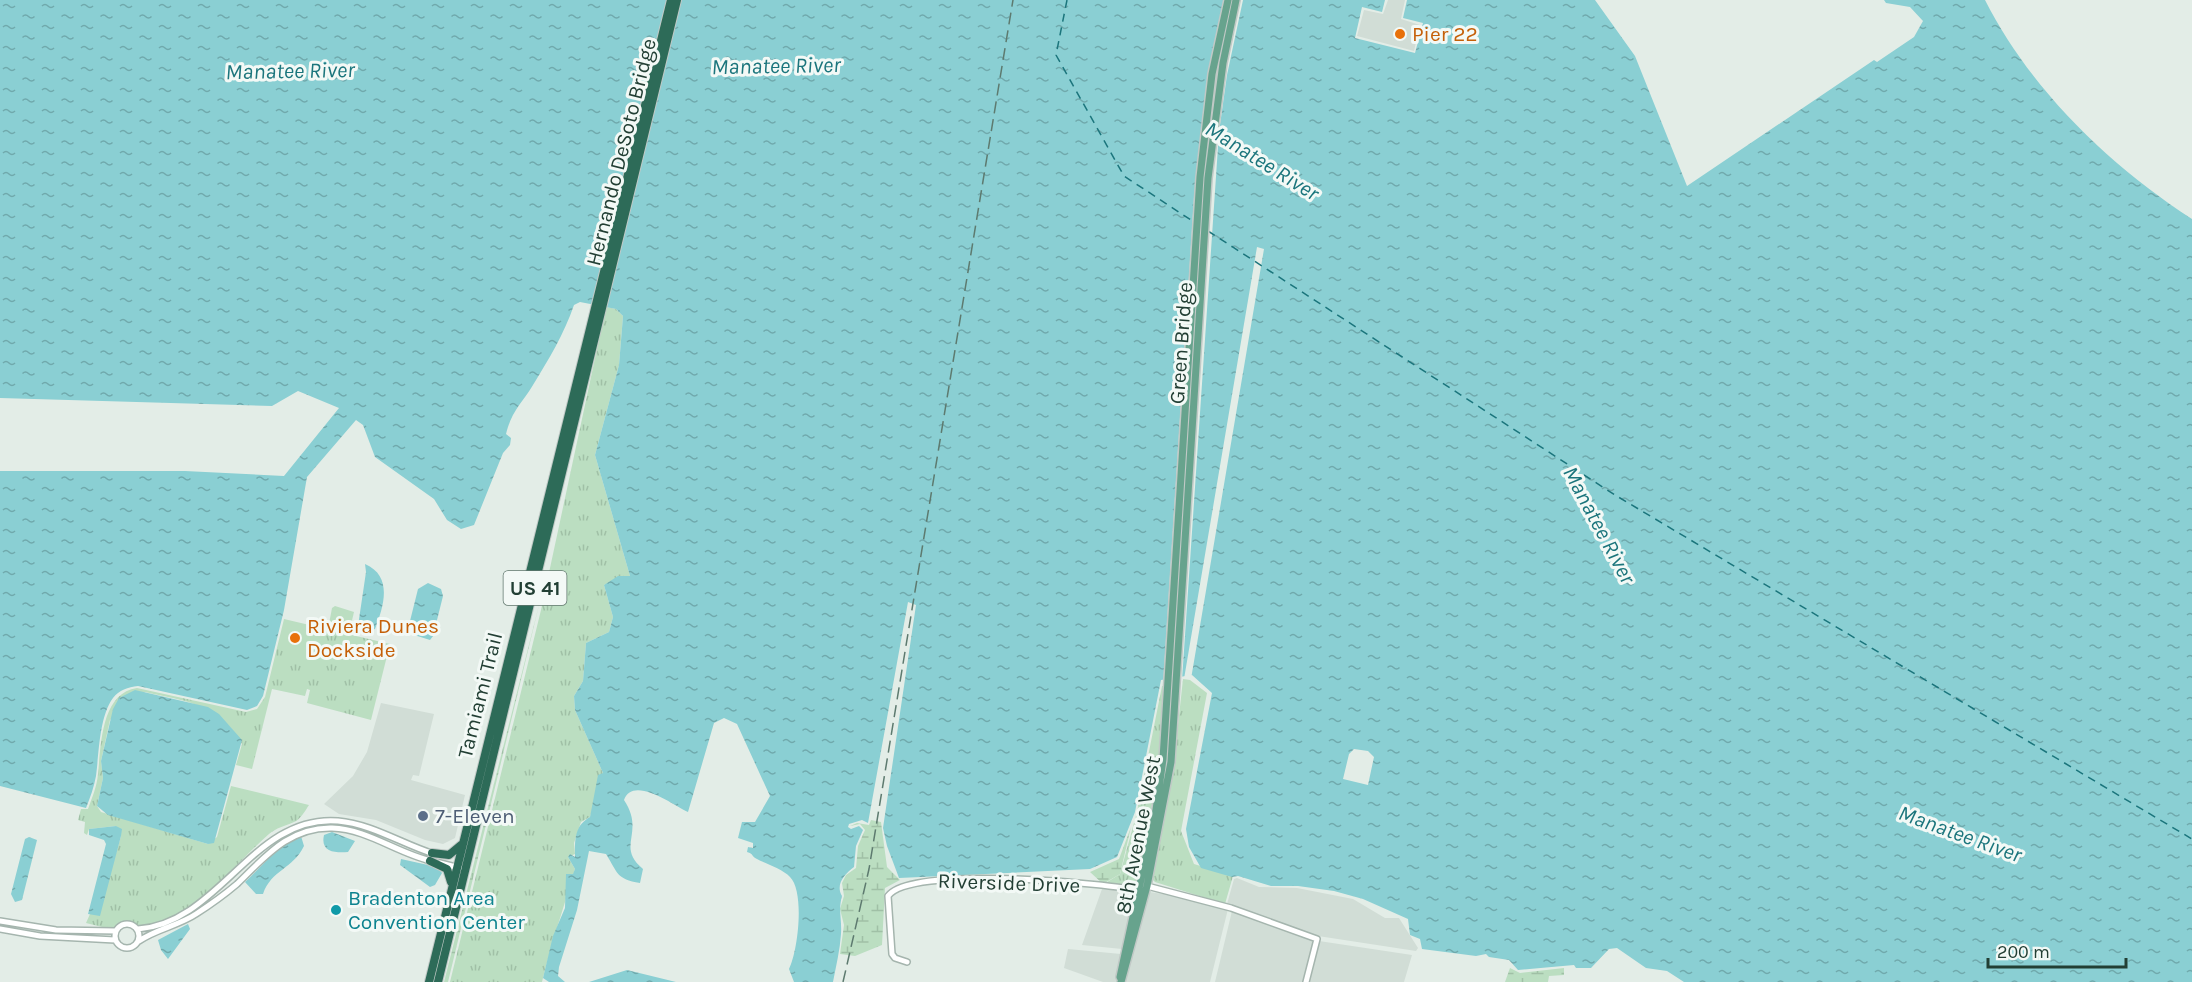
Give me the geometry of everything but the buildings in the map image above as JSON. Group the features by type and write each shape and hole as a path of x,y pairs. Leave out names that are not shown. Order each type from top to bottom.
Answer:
{"highway":[{"name":"Hernando DeSoto Bridge","path":"597,313 671,0"},
{"name":"Hernando DeSoto Bridge","path":"597,313 677,0"},
{"name":"Tamiami Trail","path":"429,982 451,889 462,864 463,841 597,313"},
{"name":"Tamiami Trail","path":"438,982 462,864 597,313"},
{"path":"431,857 454,853 463,841"},
{"path":"431,857 447,869 451,889"}],"main road":[{"name":"Green Bridge","path":"1172,691 1200,177 1212,74 1228,0"},
{"name":"Green Bridge","path":"1172,691 1208,178 1223,63 1236,0"},
{"name":"8th Avenue West","path":"1120,982 1155,810 1172,691"},
{"name":"8th Avenue West","path":"1120,982 1136,932 1168,783 1172,691"},
{"path":"1146,886 1144,877 1154,831 1155,810"},
{"path":"1136,932 1141,896 1138,890"}],"street":[{"path":"138,929 163,924 190,909 232,877 272,839 301,825 328,821 358,825 431,857"},
{"path":"116,930 115,940 120,946 128,948 196,915 236,885 274,847 305,832 332,828 357,832 399,851 462,864"},
{"name":"Riverside Drive","path":"907,962 895,958 892,954 888,896 890,892 916,882 945,879 1020,879 1138,890"},
{"path":"1146,886 1231,908 1317,939 1306,982"},
{"path":"0,921 56,930 116,930 124,924 132,924 138,929 139,941"},
{"path":"0,928 40,936 115,940"}],"shaded area":[{"path":"1388,0 1405,0 1401,19 1420,25 1414,51 1357,36 1364,10 1383,14"},
{"path":"381,703 434,714 419,776 413,775 411,780 465,795 455,838 443,844 425,840 376,820 339,814 324,804 353,776 367,752"},
{"path":"1237,878 1259,887 1297,888 1353,899 1385,918 1399,918 1418,948 1416,951 1318,936 1227,904 1234,879"},
{"path":"1102,889 1135,892 1122,949 1082,945"},
{"path":"1149,892 1178,896 1228,909 1210,982 1124,982"},
{"path":"1232,911 1314,940 1304,982 1215,982"},
{"path":"1319,941 1412,955 1404,982 1309,982"},
{"path":"1068,949 1121,954 1117,982 1103,982 1064,968"}],"green space":[{"path":"606,307 616,309 623,316 619,365 595,455 630,576 604,585 613,617 609,632 586,643 583,681 574,696 575,710 603,773 590,817 581,822 574,843 575,854 568,857 575,869 542,982 450,982 541,610"},
{"path":"540,601 448,982 444,982"},
{"path":"335,606 354,612 349,633 328,629 332,608"},
{"path":"284,619 390,644 371,720 307,703 310,690 307,689 305,696 272,689 252,769 236,765 242,744 223,720 212,712 187,702 145,692 110,720 101,761 103,778 97,806 101,812 208,844 217,837 231,786 309,805 298,819 269,834 210,891 176,915 158,923 139,927 131,922 124,922 110,929 86,923 114,860 121,836 116,826 89,829 87,835 84,833 85,822 78,820 81,809 88,809 94,792 105,722 116,699 125,692 137,688 246,712 257,709 265,697"},
{"path":"1183,679 1190,680 1207,693 1181,831 1194,864 1233,876 1225,904 1155,882 1151,878 1173,771"},
{"path":"1162,686 1165,686 1158,762 1136,887 1104,884 1120,874 1137,812"},
{"path":"871,820 881,822 887,867 900,880 885,888 882,945 855,956 840,954 844,925 840,909 844,896 842,883 846,875 856,868 858,846 865,830 860,824 850,826 857,823 869,825"},
{"path":"1131,827 1120,874 1103,884 1090,872 1119,859"},
{"path":"1510,968 1520,973 1564,968 1564,975 1549,976 1548,982 1505,982"}],"water":[{"name":"Manatee River","path":"0,0 1385,0 1382,12 1362,7 1355,38 1415,53 1423,23 1403,18 1407,0 1595,0 1635,56 1687,186 1874,60 1877,62 1914,37 1923,21 1910,7 1886,3 1884,0 1985,0 2003,33 2025,64 2074,123 2131,175 2192,219 2192,982 1684,982 1667,971 1646,968 1617,948 1609,949 1591,968 1576,968 1574,965 1518,970 1509,960 1489,957 1486,954 1476,956 1422,949 1420,939 1410,935 1408,919 1363,899 1334,891 1298,886 1271,886 1201,868 1189,847 1186,829 1212,693 1192,675 1161,680 1135,812 1117,857 1090,869 899,878 883,828 916,605 908,602 868,823 862,820 849,824 848,827 851,829 859,826 863,830 856,846 854,867 840,883 841,934 833,982 794,982 789,969 795,949 799,908 795,885 783,872 747,852 748,847 753,848 753,843 738,838 742,822 755,822 770,796 737,724 724,718 714,723 688,812 644,791 636,790 629,793 624,800 632,821 631,853 643,869 640,883 622,877 606,854 589,851 577,910 559,967 558,976 565,982 549,982 543,978 553,936 565,908 566,874 573,874 575,869 568,857 570,854 575,857 576,834 581,825 590,817 598,775 603,773 575,710 574,696 583,681 586,643 609,632 613,617 604,585 618,576 630,576 595,455 619,365 623,316 616,309 580,302 574,305 550,356 511,419 506,434 511,438 510,445 503,453 474,525 461,529 447,520 434,499 375,457 363,425 356,420 307,477 284,610 263,696 257,706 247,710 138,686 127,688 118,693 108,706 100,736 96,776 86,808 0,786 0,471 185,471 284,476 339,408 298,391 272,406 0,398"},
{"path":"365,564 380,576 384,592 375,629 369,631 358,626 366,572"},
{"path":"428,583 441,589 443,596 430,640 411,634 408,629 418,589"},
{"path":"135,690 208,707 219,714 242,740 214,843 208,844 108,815 97,806 103,778 101,761 113,709 119,698"},
{"path":"116,826 122,829 121,836 100,916 88,914 106,844 104,840 89,835 89,829"},
{"path":"332,832 355,841 348,852 334,852 326,848 323,841 324,835"},
{"path":"301,836 304,846 299,854 271,880 263,894 256,894 245,882 277,851"},
{"path":"29,837 37,840 22,900 15,902 11,894 25,839"},
{"path":"401,859 437,867 442,873 435,885 430,887 400,865"},
{"path":"188,924 190,929 168,959 161,950 158,940"},
{"path":"627,970 676,982 589,982"}],"pier":[{"path":"1224,0 1243,0 1227,75 1219,132 1182,680 1164,682 1163,685 1194,197 1207,84"},
{"path":"1257,247 1264,249 1191,679 1184,679"},
{"path":"1354,749 1368,751 1374,757 1368,785 1343,779 1349,754"}],"ferry route":[{"path":"1067,0 1056,55 1124,176 1194,222"},
{"path":"1208,231 1615,495 2192,839"}],"railway":[{"path":"843,982 869,869 1013,0"}],"place":[{"name":"Pier 22","path":"1400,34"},
{"name":"Riviera Dunes Dockside","path":"295,638"},
{"name":"7-Eleven","path":"423,816"},
{"name":"Bradenton Area Convention Center","path":"336,910"}]}
